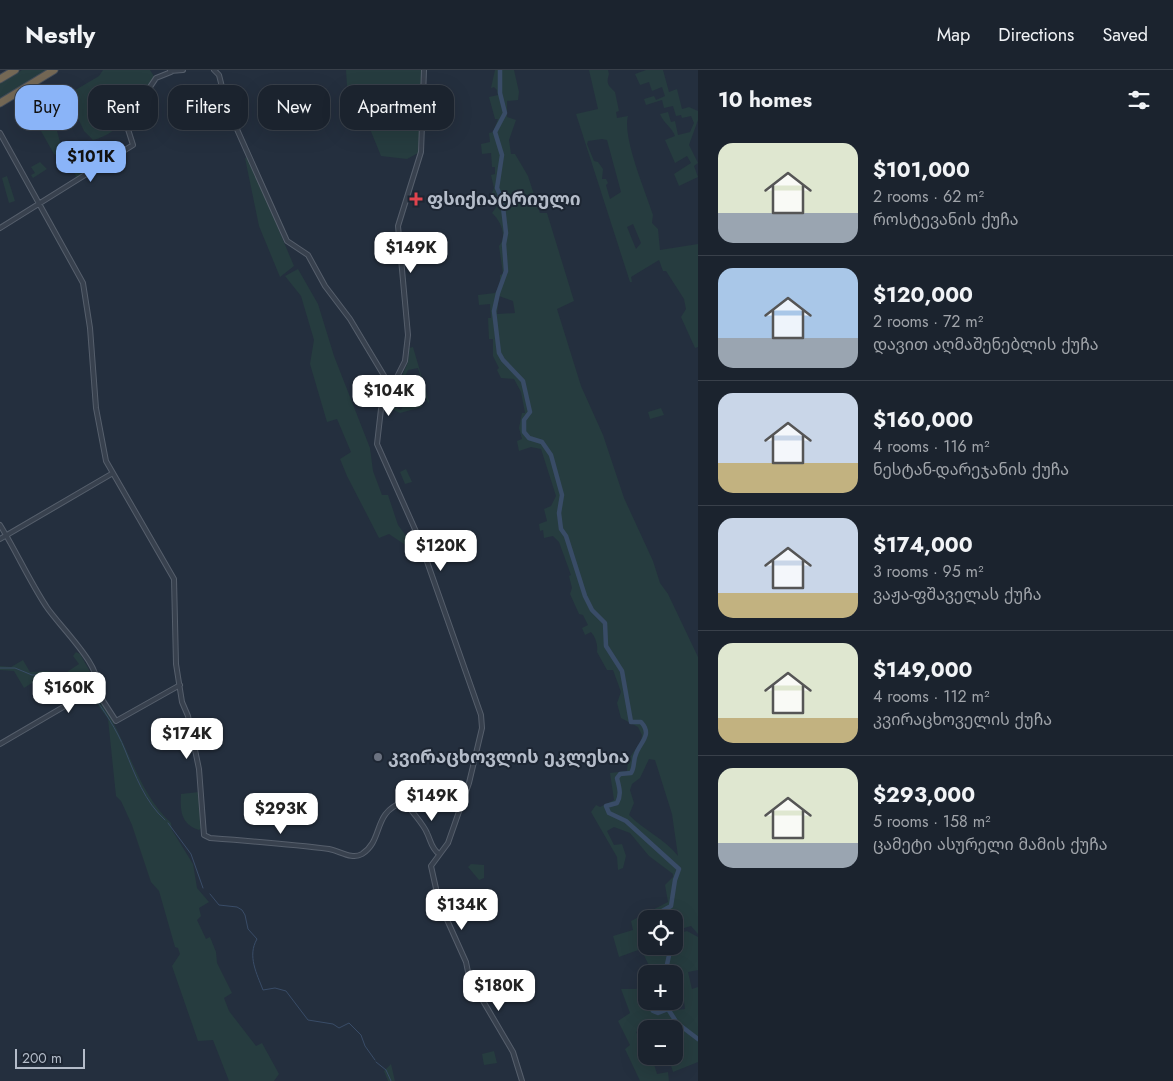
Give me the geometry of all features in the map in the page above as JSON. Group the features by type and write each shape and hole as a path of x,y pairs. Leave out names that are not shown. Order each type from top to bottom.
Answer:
{"highway":[{"path":"0,79 16,70"},
{"path":"0,102 54,70"}],"street":[{"path":"0,228 133,145 126,123 156,78 170,71 183,70"},
{"path":"214,70 219,76 227,107 287,241 308,255 325,286 350,318 392,388"},
{"path":"424,70 421,152 398,226 408,335 407,351 405,361 381,409 378,422 378,451 418,536 481,715 482,728 472,774 445,847 431,866 441,909 466,962 471,981 513,1052 522,1081"},
{"path":"0,133 85,289 83,292 90,328 98,423 106,461 174,579 176,664 199,769 204,835 210,838 330,849 353,857 367,851 386,810 403,802 407,804 426,830 432,847 439,854"},
{"path":"0,539 113,473"},
{"path":"0,524 46,606 76,644 92,669 98,683 92,691 0,744"},
{"path":"92,691 115,720 180,685"}],"green space":[{"path":"22,70 48,70 23,85 15,85 15,90 0,99 0,83"},
{"path":"103,70 150,70 155,78 150,85 88,85 88,130 114,130 93,140 84,131 78,118 78,88 99,76"},
{"path":"346,70 423,70 422,85 347,85"},
{"path":"495,70 514,70 519,92 518,100 507,101 507,117 516,120 509,140 511,154 515,154 528,176 540,213 547,213 574,301 557,309 581,386 603,435 624,498 653,561 660,583 668,594 698,657 698,934 691,926 683,928 683,910 652,910 668,902 665,885 673,877 673,874 649,856 630,833 614,827 607,831 614,845 622,844 626,856 623,868 618,870 617,857 591,812 596,805 600,807 614,800 610,773 627,771 628,760 641,741 642,735 638,727 621,718 617,703 621,692 613,670 607,670 597,652 596,642 591,632 585,635 582,628 588,625 583,615 579,614 570,594 572,588 569,576 571,575 559,542 553,536 544,538 543,530 540,531 539,524 547,521 544,509 551,506 556,496 541,449 531,447 519,451 517,441 522,439 519,428 522,413 525,413 521,392 514,379 501,378 497,370 499,368 493,356 493,339 489,339 488,318 491,318 490,304 479,305 478,295 495,293 503,280 500,280 500,275 503,274 499,246 502,242 503,233 498,220 492,213 497,206 492,193 494,188 491,175 495,174 495,167 492,167 491,153 482,154 481,144 490,142 489,133 493,132 498,119 495,119 489,97 498,95 494,87 491,88","holes":["499,296 513,301 515,313 497,314","649,759 655,760 672,814 678,856 629,815 634,803 630,790 632,784 640,778"]},
{"path":"589,70 608,70 609,86 615,92 619,111 616,112 617,118 628,116 628,137 631,151 653,215 652,223 658,229 660,250 698,244 698,347 695,348 681,317 686,309 684,299 666,271 663,271 659,260 631,277 632,282 630,282 576,114 598,109","holes":["607,140 621,192 610,199 606,185 608,183 606,179 602,179 603,169 598,162 594,161 587,144 588,141","633,224 641,243 636,249 627,227"]},
{"path":"646,70 663,70 669,92 677,89 682,109 689,107 698,111 698,120 689,145 698,163 694,166 698,177 679,186 674,174 691,163 687,156 675,163 665,140 675,136 660,114 668,112 671,122 675,121 678,135 690,132 694,123 691,116 682,118 681,115 676,116 673,106 664,108 662,100 646,105 644,99 654,96 656,100 665,96 662,87 652,91 649,82 640,85 635,74"},
{"path":"40,130 57,131 65,160 54,154"},
{"path":"370,130 419,130 418,153 407,159 381,156"},
{"path":"74,150 87,155 89,171 77,178 66,157"},
{"path":"248,157 294,266 280,277 259,226 245,158"},
{"path":"40,162 47,169 33,178 31,175 35,173 31,167"},
{"path":"7,176 15,201 9,203 2,178"},
{"path":"298,269 318,304 334,356 370,448 373,471 382,495 388,495 398,525 407,537 407,546 389,534 379,538 340,459 351,452 337,419 327,422 310,364 314,340 301,296 285,276"},
{"path":"413,347 428,403 418,368 408,370 404,378 402,376 408,362 409,348"},
{"path":"398,384 400,388 403,387 404,391 395,407 401,410 406,401 411,400 410,396 418,394 422,407 400,413 385,406"},
{"path":"661,408 664,415 650,419 648,412"},
{"path":"406,469 412,482 405,484 400,472"},
{"path":"76,652 80,654 96,682 95,687 88,691 82,685 74,683 69,687 65,686 59,689 54,680 40,678 24,688 14,671 0,670 0,666 11,667 23,660 30,672 48,671 66,676 67,672 79,664 73,656"},
{"path":"94,692 118,731 144,787 171,823 172,830 193,864 197,888 209,902 199,908 201,916 197,920 206,939 210,937 216,952 217,963 232,993 224,998 229,1011 256,1046 262,1043 279,1074 274,1081 229,1081 213,1040 198,1041 172,966 180,954 178,948 175,947 159,891 151,882 132,825 121,801 116,796 108,719 90,694"},
{"path":"199,792 202,827 199,830 188,824 183,816 181,794"},
{"path":"471,864 484,865 484,878 479,880 468,867"},
{"path":"638,917 638,950 619,957 613,936 633,930 631,921"},
{"path":"687,931 698,937 698,970 688,972 692,989 698,987 698,1062 673,1072 671,1065 683,1065 683,1020 638,1020 638,1031 636,1032 638,1036 638,1065 654,1065 657,1074 668,1072 669,1081 640,1081 625,1049 630,1045 618,1021 630,1013 621,989 638,988 638,1010 669,1011 685,1009 683,965 649,965 644,955 683,955 683,932"},
{"path":"494,1051 497,1063 484,1065 482,1054"},
{"path":"391,1064 395,1081 388,1081 384,1071"}],"waterway":[{"path":"500,70 500,93 505,113 495,132 502,155 497,188 503,207 506,233 504,244 506,271 494,311 499,353 503,360 523,381 530,412 524,420 524,432 529,438 542,442 551,455 562,495 559,513 561,529 566,536 585,596 592,610 605,623 606,646 622,671 631,722 641,722 646,731 646,735 635,756 631,773 620,774 617,778 620,794 619,800 617,803 606,806 609,813 626,821 679,869 675,880 671,906 664,910"},
{"path":"0,668 15,668 32,675 44,675 66,683 78,683 89,690"},
{"path":"91,693 118,735 146,797 165,820"},
{"path":"168,823 191,854 203,888"},
{"path":"210,894 219,905 237,907 245,915 248,929 257,939 254,945 253,958 263,990 275,988 286,991 308,1020 333,1024 339,1028 349,1023 361,1035 365,1046 375,1060"},
{"path":"667,965 669,955"},
{"path":"652,1010 658,1013 666,1010"},
{"path":"669,1010 677,1023 698,1039"},
{"path":"376,1062 386,1070 391,1081"}],"place":[{"name":"ფსიქიატრიული","path":"416,199"},
{"name":"კვირაცხოვლის ეკლესია","path":"378,757"}]}
